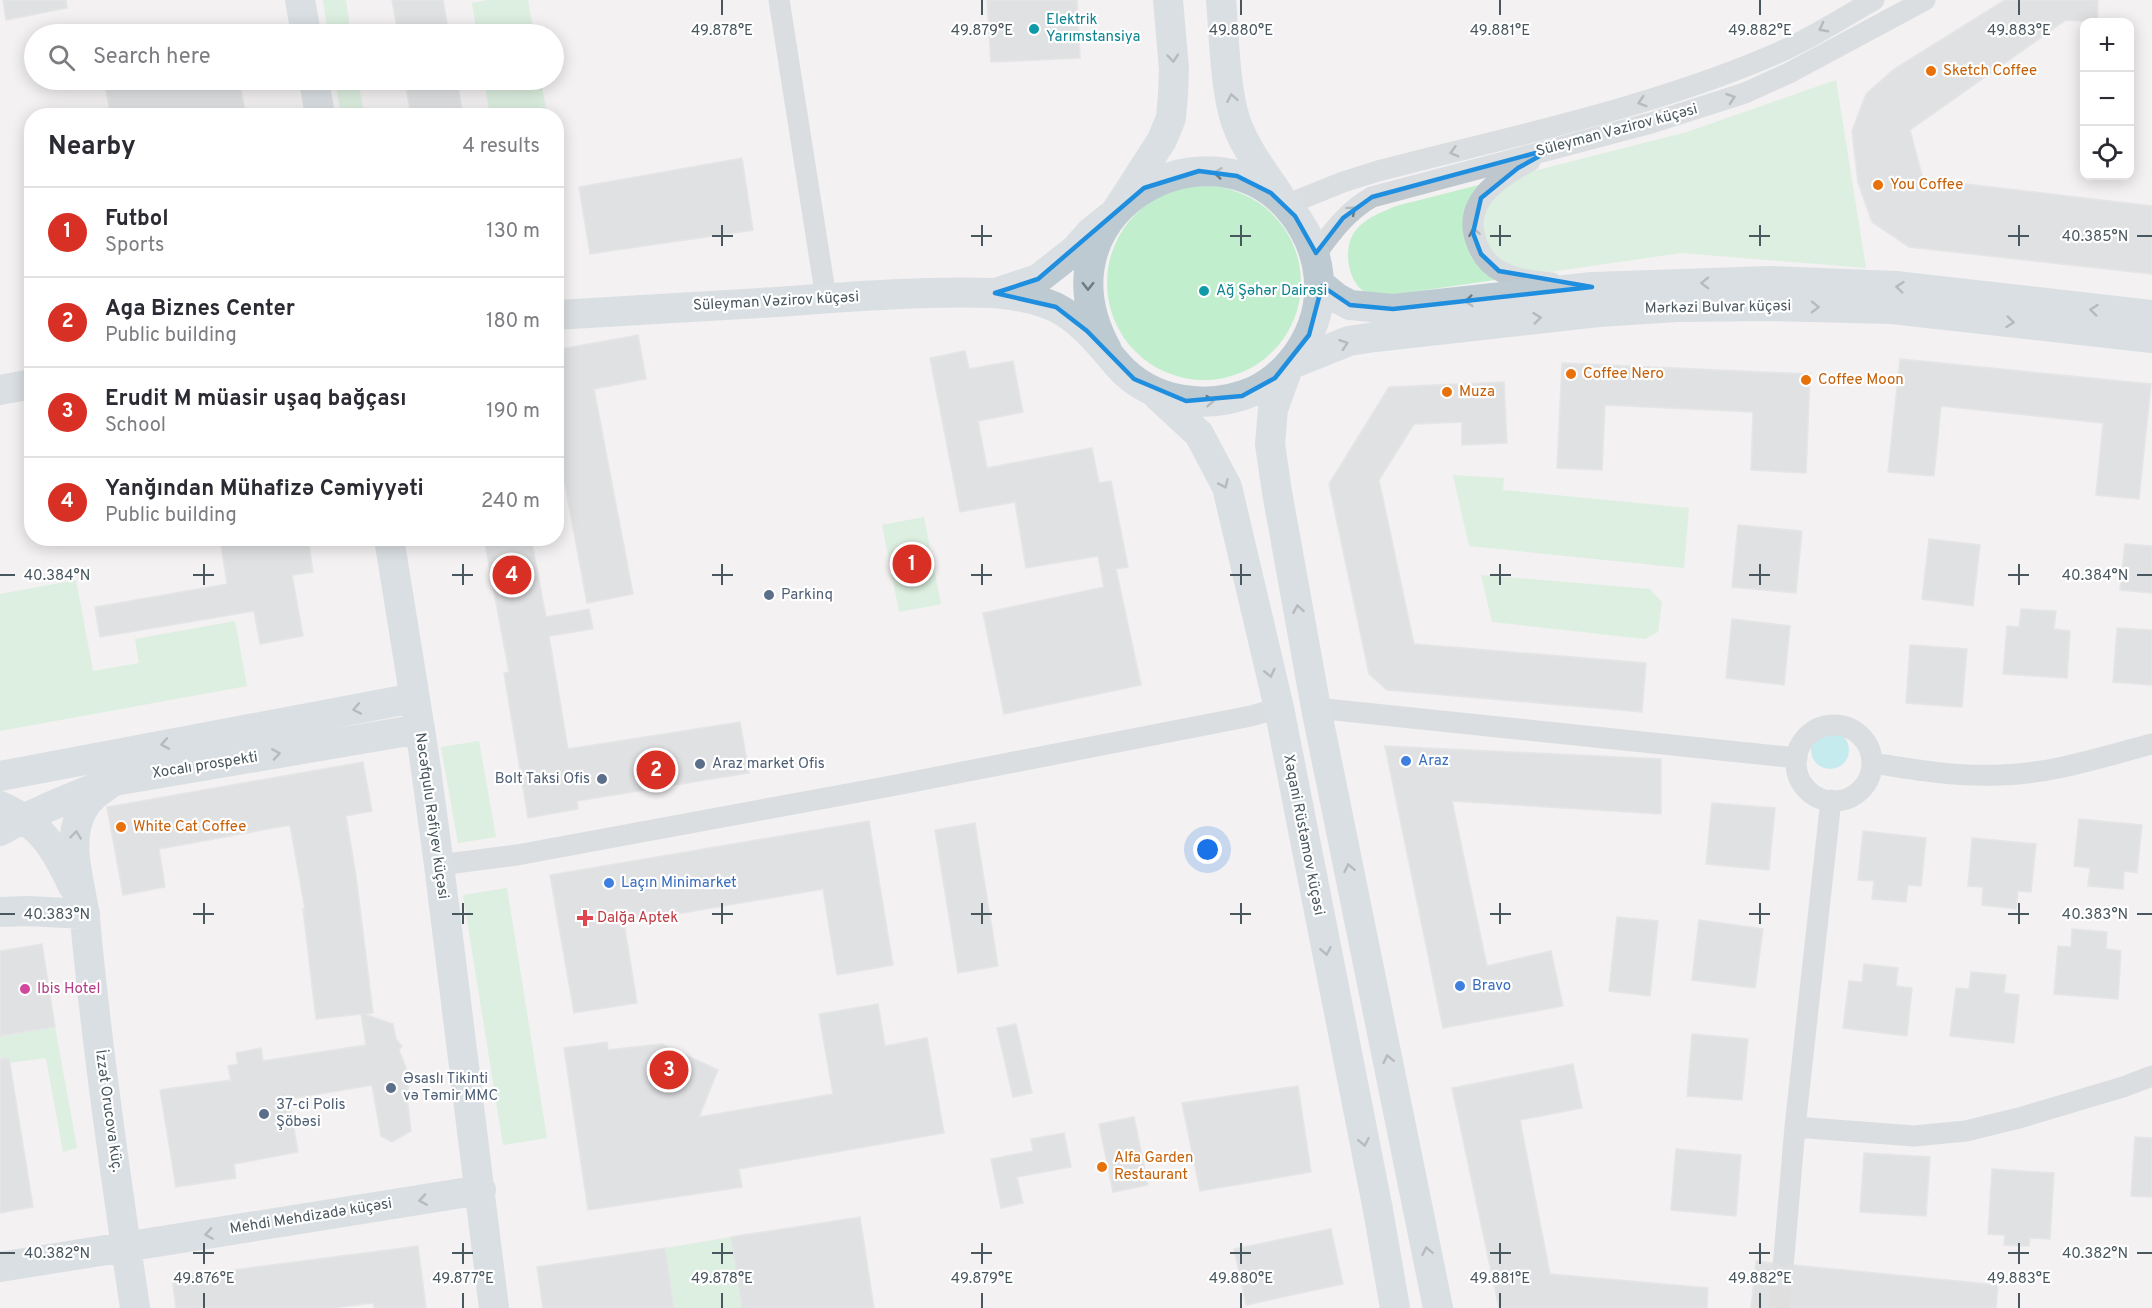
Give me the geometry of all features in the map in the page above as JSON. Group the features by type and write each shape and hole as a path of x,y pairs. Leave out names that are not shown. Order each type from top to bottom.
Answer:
{"main road":[{"path":"300,0 304,24"},
{"path":"1168,0 1174,69 1171,118 1153,155 1097,241 1088,274 1088,294 1090,314 1097,333 1119,366 1151,390 1168,397 1205,402 1242,396 1260,388 1289,365 1300,351 1312,327 1319,301 1320,284 1315,255 1303,228 1251,153 1235,118 1221,0"},
{"path":"316,90 319,108"},
{"path":"995,293 1038,279 1075,250 1090,232 1115,213 1128,199 1161,179 1199,171 1218,172 1254,183 1286,205"},
{"name":"Mərkəzi Bulvar küçəsi","path":"1320,284 1350,305 1393,309 1592,287 1725,282 1835,283 1903,287 2089,310 2152,315"},
{"path":"995,293 1056,308 1087,331 1107,350"},
{"name":"Süleyman Vəzirov küçəsi","path":"564,314 826,298 995,293"},
{"name":"Mərkəzi Bulvar küçəsi","path":"1289,365 1349,341 1375,337 1598,312 1677,307 1892,309 2152,338"},
{"path":"1289,365 1273,409 1270,444 1277,492 1316,708 1438,1308"},
{"path":"0,390 24,386"},
{"name":"Xəqani Rüstəmov küçəsi","path":"1151,390 1199,434 1227,487 1279,708 1378,1210 1395,1308"},
{"name":"Nəcəfqulu Rəfiyev küçəsi","path":"390,546 439,865 494,1308"},
{"name":"Xocalı prospekti","path":"1,776 414,698"},
{"name":"Xocalı prospekti","path":"8,818 114,781 420,729"},
{"path":"0,912 84,914 60,859 45,836 8,818 1,776"},
{"name":"İzzət Orucova küç.","path":"114,781 92,796 81,811 76,831 75,850 106,1101 135,1308"},
{"name":"Mehdi Mehdizadə küçəsi","path":"0,1267 480,1190"}],"street":[{"path":"779,0 826,298"},
{"name":"Süleyman Vəzirov küçəsi","path":"1286,205 1343,182 1378,171 1625,107 1698,84 1768,57 1874,0"},
{"name":"Süleyman Vəzirov küçəsi","path":"1315,255 1343,218 1356,206 1372,197 1651,123 1744,93 1789,74 1925,0"},
{"path":"1554,148 1494,184 1480,198 1472,221 1473,233 1481,254 1499,271 1525,279 1592,287"},
{"path":"439,865 517,855 902,784 1251,716 1279,708"},
{"path":"1316,708 1797,758"},
{"path":"1835,725 1848,727 1858,733 1867,743 1872,754 1872,763 1869,779 1862,789 1840,801 1816,796 1806,788 1799,778 1796,765 1803,742 1812,732 1835,725"},
{"path":"1872,763 1944,774 2001,776 2047,770 2152,744"},
{"path":"1784,1256 1795,1127 1831,800"},
{"path":"1795,1127 1914,1136 1966,1131 2019,1118 2152,1076"}],"highlighted area":[{"path":"1554,148 1518,168 1481,198 1473,233 1481,254 1499,271 1592,287 1393,309 1350,305 1322,286 1309,335 1275,378 1242,396 1186,401 1134,379 1087,331 1056,307 995,293 1038,279 1144,188 1199,171 1237,176 1271,193 1295,216 1316,253 1343,218 1372,197"}],"green space":[{"path":"323,0 346,0 350,24 327,24"},
{"path":"488,0 528,0 532,24 475,24 472,3"},
{"path":"1836,80 1866,268 1681,253 1391,295 1367,293 1355,282 1351,273 1349,245 1356,230 1379,213 1396,206 1687,132"},
{"path":"337,90 360,90 363,108 340,108"},
{"path":"486,90 543,90 546,108 489,108"},
{"name":"Ağ Şəhər Dairəsi","path":"1204,186 1232,190 1250,198 1265,208 1279,222 1297,255 1301,283 1297,311 1289,329 1279,344 1265,358 1232,376 1204,380 1176,376 1158,368 1143,358 1129,344 1111,311 1107,283 1111,255 1119,237 1129,222 1143,208 1176,190"},
{"path":"1453,475 1504,478 1503,490 1689,508 1684,568 1469,546"},
{"path":"924,517 941,604 899,612 882,525"},
{"path":"1481,575 1650,589 1662,602 1658,632 1645,639 1492,622"},
{"path":"76,580 93,671 139,663 135,639 235,621 247,686 0,731 0,594"},
{"path":"479,741 496,837 458,843 441,747"},
{"path":"507,888 547,1138 503,1145 463,895"},
{"path":"55,1027 77,1148 63,1152 46,1058 0,1064 0,1036"},
{"path":"731,1237 742,1308 674,1308 665,1248"}],"water":[{"path":"1830,731 1843,737 1849,750 1843,763 1830,769 1817,763 1811,750 1817,737"}],"building":[{"path":"3,0 66,0 67,8 6,20"},
{"path":"392,0 443,0 447,24 396,24"},
{"name":"Elektrik Yarımstansiya","path":"987,0 1077,0 1080,58 991,62"},
{"path":"2005,0 2098,0 2097,18 2066,20 1910,130 1923,179 2152,206 2152,274 1909,247 1872,222 1858,182 1852,131 1866,94 1894,69"},
{"path":"106,90 241,90 244,108 109,108"},
{"path":"407,90 459,90 462,108 410,108"},
{"path":"742,158 753,230 590,254 579,187"},
{"path":"638,335 646,379 594,389 633,594 587,603 564,479 564,349"},
{"path":"965,351 969,369 1013,361 1023,412 978,421 987,468 1092,448 1099,483 1111,481 1128,567 1116,569 1141,685 1004,714 983,613 1104,587 1098,556 1026,568 1015,502 960,512 930,358"},
{"path":"1900,359 2151,384 2139,499 2096,495 2103,423 1941,406 1934,476 1888,472"},
{"path":"1562,363 1810,374 1806,473 1751,470 1753,412 1605,405 1602,470 1557,468"},
{"path":"1504,382 1507,443 1462,445 1462,422 1414,424 1379,480 1414,644 1646,663 1642,712 1387,690 1369,674 1329,484 1389,387"},
{"path":"1738,525 1802,531 1796,593 1732,587"},
{"path":"1929,539 1980,545 1973,606 1922,599"},
{"path":"2125,544 2152,546 2152,593 2120,590"},
{"path":"221,546 309,546 313,572 292,575 303,636 260,644 254,611 100,637 95,607 227,584"},
{"path":"485,546 533,546 546,617 589,609 593,629 549,636 568,749 740,722 749,773 577,801 578,809 528,818 504,673 509,672"},
{"path":"2021,609 2056,611 2054,629 2070,631 2067,678 2003,674 2007,626 2019,627"},
{"path":"1732,619 1790,626 1784,685 1726,678"},
{"path":"2117,628 2152,630 2152,685 2113,682"},
{"path":"1910,645 1967,649 1962,707 1906,703"},
{"path":"1385,746 1661,759 1661,814 1452,801 1487,966 1551,951 1563,1006 1443,1028"},
{"path":"363,762 372,811 346,816 373,1013 364,1014 393,1024 396,1039 402,1046 399,1050 410,1078 407,1097 411,1131 392,1142 381,1136 372,1085 289,1099 298,1152 234,1164 236,1178 176,1187 160,1090 231,1080 228,1066 238,1064 236,1053 261,1048 263,1061 366,1045 361,1014 316,1019 303,909 305,909 290,825 159,849 165,887 123,895 107,807"},
{"path":"1712,803 1775,808 1769,870 1706,864"},
{"path":"2079,819 2142,825 2137,873 2124,871 2123,889 2088,886 2090,868 2074,866"},
{"path":"869,821 893,965 837,975 823,889 624,923 637,1003 574,1013 550,875"},
{"path":"975,823 998,966 958,973 935,830"},
{"path":"1863,831 1926,838 1921,886 1908,885 1906,902 1872,899 1874,881 1858,880"},
{"path":"1972,838 2036,844 2031,892 2018,891 2016,909 1982,905 1983,887 1968,886"},
{"path":"1617,917 1658,921 1650,996 1609,991"},
{"path":"1699,920 1763,929 1755,988 1692,980"},
{"path":"2072,929 2107,932 2106,949 2121,951 2118,999 2054,994 2058,946 2071,947"},
{"name":"Ibis Hotel","path":"42,944 55,1027 0,1036 0,951"},
{"path":"1864,964 1898,968 1896,986 1912,988 1907,1036 1843,1028 1849,981 1862,982"},
{"path":"1971,972 2006,975 2004,993 2019,995 2014,1043 1950,1036 1956,988 1969,989"},
{"path":"878,1004 885,1046 927,1038 944,1133 739,1169 742,1187 588,1210 564,1048 607,1042 608,1050 662,1044 718,1070 699,1117 833,1094 819,1014"},
{"path":"1016,1024 1032,1093 1013,1097 997,1028"},
{"path":"1692,1034 1748,1039 1742,1100 1687,1096"},
{"path":"9,1058 33,1207 0,1213 0,1059"},
{"path":"1573,1064 1582,1108 1520,1120 1550,1274 1708,1288 1707,1308 1499,1308 1452,1088"},
{"path":"1298,1086 1311,1172 1200,1191 1182,1103"},
{"path":"1134,1117 1148,1185 1113,1192 1099,1124"},
{"path":"1064,1133 1071,1167 1017,1177 1023,1203 1001,1208 991,1159 1033,1151 1031,1139"},
{"path":"2135,1137 2152,1138 2152,1197 2131,1196"},
{"path":"1676,1149 1741,1155 1736,1216 1671,1210"},
{"path":"1864,1153 1930,1157 1926,1216 1860,1212"},
{"path":"1992,1169 2054,1173 2050,1239 2030,1238 2029,1246 2004,1245 2005,1235 1988,1234"},
{"path":"860,1217 874,1308 742,1308 731,1237"},
{"path":"1331,1229 1343,1284 1246,1305 1234,1249"},
{"path":"418,1246 426,1308 374,1308 373,1303 332,1308 176,1308 172,1278"},
{"path":"665,1248 674,1308 543,1308 537,1267"},
{"path":"1756,1261 1773,1263 1782,1269 1793,1265 1998,1285 1996,1308 1751,1308"}],"tunnel":[{"path":"1779,1308 1784,1256"}],"place":[{"name":"Elektrik Yarımstansiya","path":"1034,29"},
{"name":"Sketch Coffee","path":"1931,71"},
{"name":"You Coffee","path":"1878,185"},
{"name":"Ağ Şəhər Dairəsi","path":"1204,291"},
{"name":"Coffee Nero","path":"1571,374"},
{"name":"Coffee Moon","path":"1806,380"},
{"name":"Muza","path":"1447,392"},
{"name":"Futbol","path":"912,564"},
{"name":"Yanğından Mühafizə Cəmiyyəti","path":"512,575"},
{"name":"Parkinq","path":"769,595"},
{"name":"Araz","path":"1406,761"},
{"name":"Araz market Ofis","path":"700,764"},
{"name":"Aga Biznes Center","path":"656,770"},
{"name":"Bolt Taksi Ofis","path":"602,779"},
{"name":"White Cat Coffee","path":"121,827"},
{"name":"Laçın Minimarket","path":"609,883"},
{"name":"Dalğa Aptek","path":"585,918"},
{"name":"Bravo","path":"1460,986"},
{"name":"Ibis Hotel","path":"25,989"},
{"name":"Erudit M müasir uşaq bağçası","path":"669,1070"},
{"name":"Əsaslı Tikinti və Təmir MMC","path":"391,1088"},
{"name":"37-ci Polis Şöbəsi","path":"264,1114"},
{"name":"Alfa Garden Restaurant","path":"1102,1167"}]}
